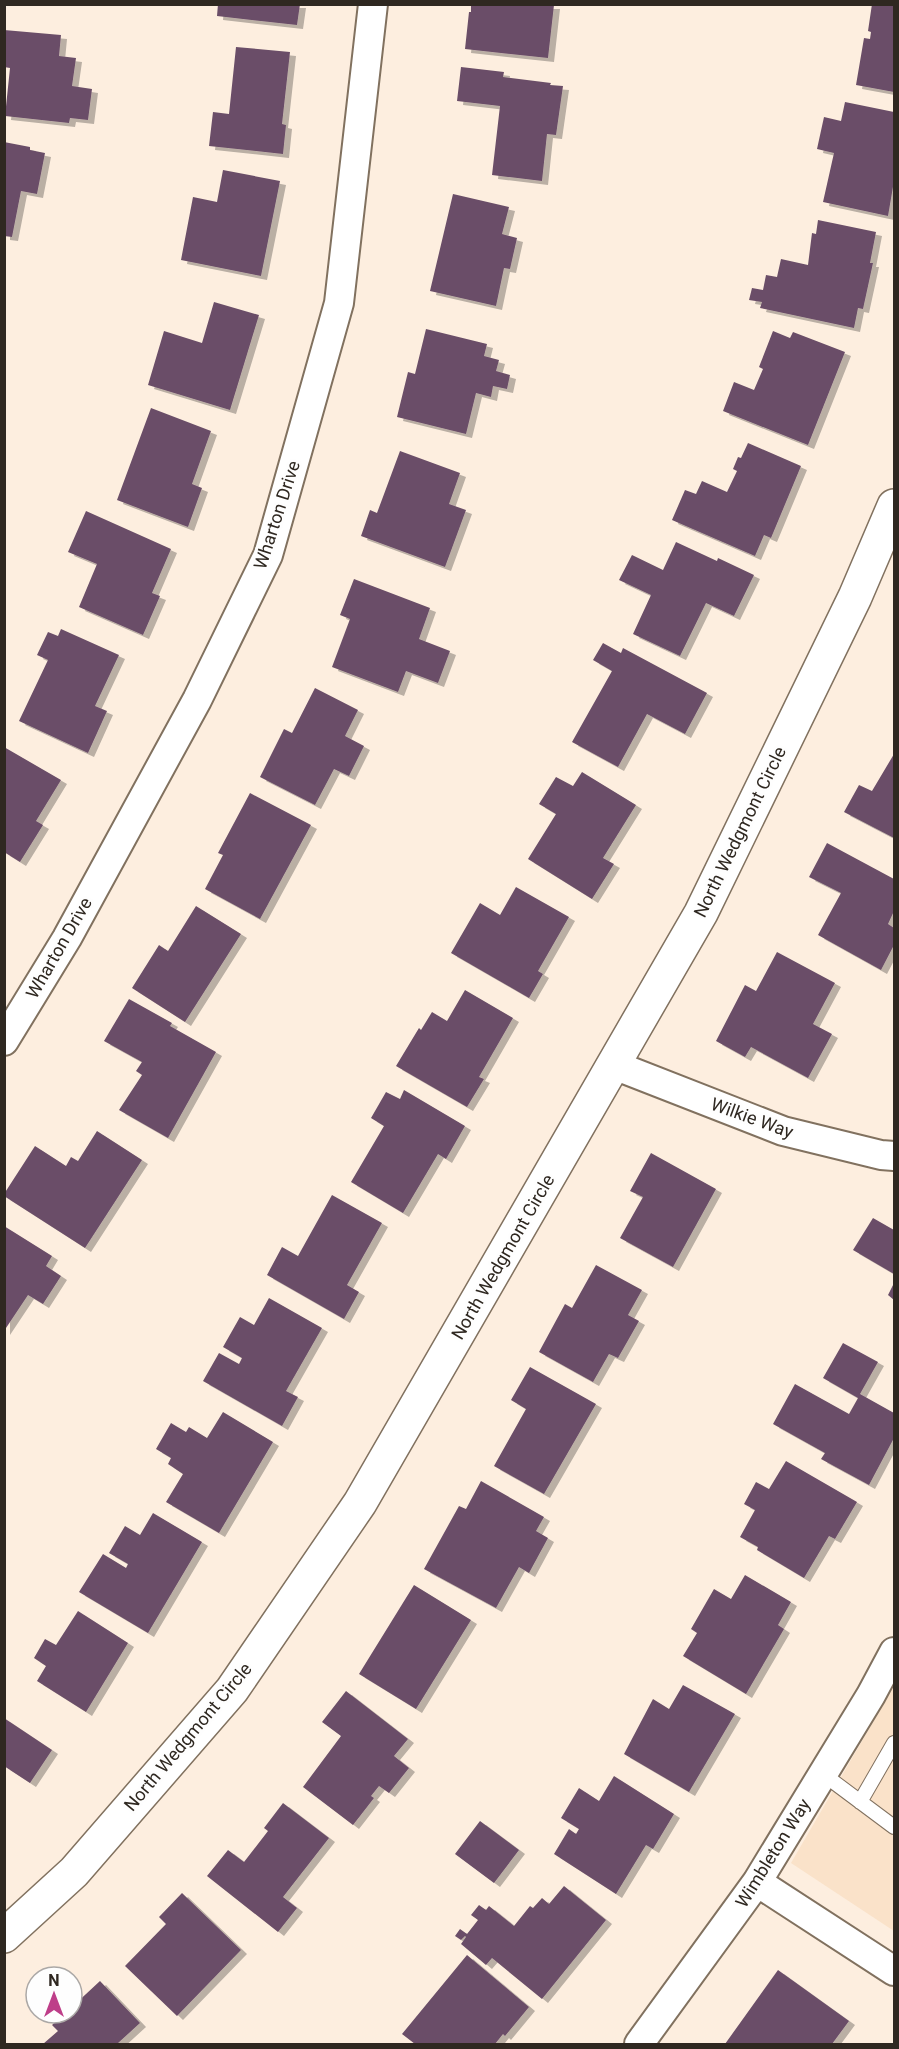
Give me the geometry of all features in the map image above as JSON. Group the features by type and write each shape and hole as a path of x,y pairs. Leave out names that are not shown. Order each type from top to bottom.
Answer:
{"street":[{"name":"Wharton Drive","path":"4,1041 67,938 197,700 268,555 339,303 373,4"},
{"name":"North Wedgmont Circle","path":"4,1936 74,1872 232,1690 360,1503 701,913 855,597 894,506"},
{"name":"Wilkie Way","path":"614,1065 783,1131 881,1155 894,1156"},
{"name":"Wimbleton Way","path":"639,2044 757,1882 894,1652"},
{"path":"757,1882 894,1971"}],"lane":[{"path":"860,1802 893,1748"},
{"path":"823,1774 894,1827"}],"shaded area":[{"path":"894,1686 894,1931 791,1863"}],"building":[{"path":"218,4 300,4 297,25 217,16"},
{"path":"872,4 894,4 894,92 856,85 864,38 870,39 871,32 868,31"},
{"path":"471,5 554,5 548,58 465,49"},
{"path":"4,30 61,35 59,56 76,58 72,86 92,89 88,120 70,118 69,123 5,116 10,68 4,67"},
{"path":"236,47 290,52 282,124 286,125 283,154 209,146 213,112 229,114"},
{"path":"461,67 504,72 503,77 563,86 556,135 547,134 542,181 492,175 500,106 457,101"},
{"path":"845,102 894,112 894,181 888,216 823,202 834,153 817,149 824,117 841,121"},
{"path":"4,142 30,147 30,150 45,153 37,194 21,191 12,237 4,236"},
{"path":"223,170 280,181 261,276 181,260 193,197 217,202"},
{"path":"453,194 509,207 502,234 517,238 510,269 504,268 496,306 430,291"},
{"path":"818,220 876,232 870,263 873,263 863,309 858,308 854,328 760,308 762,302 749,300 752,288 763,290 766,275 777,277 781,259 808,265 812,233 816,234"},
{"path":"214,302 259,315 230,410 148,385 164,331 202,343"},
{"path":"426,329 487,344 484,356 499,360 496,371 510,375 507,389 493,386 491,397 476,393 466,434 397,417 408,372 415,374"},
{"path":"773,331 790,338 793,332 845,352 808,445 723,411 734,382 754,390 763,369 759,367"},
{"path":"151,408 211,431 192,484 202,488 188,527 117,500"},
{"path":"748,443 801,466 771,538 764,535 755,556 672,520 685,490 696,494 702,481 727,492 737,471 733,469 738,457 741,458"},
{"path":"400,451 460,473 449,504 466,510 445,567 361,536 370,510 377,513"},
{"path":"86,511 171,549 152,593 160,596 143,635 79,607 97,564 68,552"},
{"path":"676,542 754,575 734,616 706,603 680,656 633,634 651,595 619,580 632,555 663,570"},
{"path":"354,579 430,608 419,639 450,651 438,683 406,671 398,692 332,667 350,619 340,615"},
{"path":"61,629 119,655 95,706 107,711 88,753 19,721 48,660 37,655 48,632 58,636"},
{"path":"603,643 621,653 623,648 707,693 685,734 647,714 618,767 572,742 612,671 593,660"},
{"path":"315,688 358,710 345,736 364,746 349,776 334,769 315,805 260,777 284,729 292,733"},
{"path":"4,747 61,780 36,821 43,825 20,862 4,852"},
{"path":"894,754 894,838 844,812 859,785 872,791"},
{"path":"582,772 636,805 603,858 614,864 592,899 528,859 556,814 539,804 556,777 573,786"},
{"path":"250,793 311,825 260,919 205,889 223,855 218,853"},
{"path":"827,843 894,879 894,911 888,924 894,928 894,945 881,970 818,935 841,893 809,877"},
{"path":"516,887 569,917 538,971 543,974 529,998 451,953 480,903 500,915"},
{"path":"196,906 241,934 185,1022 132,988 159,945 168,951"},
{"path":"777,952 835,983 813,1024 832,1034 808,1078 751,1047 745,1057 716,1041 745,985 756,991"},
{"path":"465,990 513,1018 479,1077 484,1079 467,1107 396,1066 419,1028 421,1030 432,1012 447,1021"},
{"path":"129,999 172,1023 170,1026 216,1052 168,1138 119,1110 142,1075 136,1071 142,1062 104,1041"},
{"path":"404,1090 465,1126 446,1159 438,1154 403,1213 351,1182 384,1126 371,1118 386,1092 400,1099"},
{"path":"97,1131 142,1160 85,1248 4,1194 35,1146 66,1166 71,1157 78,1161"},
{"path":"651,1153 716,1189 673,1267 620,1238 643,1197 630,1191"},
{"path":"332,1195 382,1223 347,1285 359,1292 344,1319 267,1275 282,1247 298,1256"},
{"path":"873,1218 894,1230 894,1274 853,1250"},
{"path":"4,1226 52,1256 46,1266 61,1276 43,1304 28,1295 4,1331"},
{"path":"596,1265 642,1290 628,1315 639,1321 618,1358 609,1354 593,1382 539,1352 565,1304 572,1308"},
{"path":"894,1283 894,1300 888,1295"},
{"path":"269,1298 322,1328 286,1391 298,1397 282,1426 203,1381 219,1353 239,1364 242,1358 223,1347 240,1317 254,1325"},
{"path":"843,1343 878,1362 860,1394 894,1413 894,1438 869,1485 821,1459 825,1453 773,1424 795,1384 849,1414 858,1398 823,1378"},
{"path":"530,1367 596,1404 544,1494 494,1466 526,1409 511,1400"},
{"path":"223,1412 273,1442 219,1533 166,1502 183,1474 168,1464 171,1458 156,1449 171,1423 186,1432 189,1427 207,1438"},
{"path":"786,1461 857,1502 835,1539 829,1536 804,1578 740,1537 755,1510 744,1504 756,1482 769,1489"},
{"path":"481,1481 544,1517 536,1531 548,1538 529,1573 519,1567 496,1608 424,1569 459,1506 466,1509"},
{"path":"153,1513 202,1542 148,1633 79,1592 103,1554 126,1568 128,1564 109,1553 125,1526 140,1535"},
{"path":"745,1575 791,1602 778,1625 784,1629 746,1694 683,1656 697,1633 691,1629 714,1589 731,1599"},
{"path":"414,1585 471,1620 416,1709 359,1674"},
{"path":"78,1611 128,1643 86,1712 37,1681 46,1666 34,1658 45,1639 56,1645"},
{"path":"683,1685 735,1714 689,1792 624,1754 653,1699 669,1709"},
{"path":"346,1691 408,1739 394,1756 409,1768 389,1793 379,1786 371,1796 374,1798 353,1825 303,1787 341,1736 322,1722"},
{"path":"4,1718 52,1750 30,1783 4,1766"},
{"path":"614,1776 674,1814 653,1849 646,1845 616,1894 554,1854 569,1829 576,1834 579,1829 561,1818 579,1788 599,1801"},
{"path":"283,1803 329,1838 283,1897 297,1908 278,1932 207,1876 228,1850 244,1862 268,1831 264,1828"},
{"path":"480,1821 519,1850 494,1883 455,1854"},
{"path":"564,1886 606,1920 542,1999 492,1958 486,1965 461,1944 465,1936 461,1940 455,1936 460,1929 467,1934 478,1920 471,1915 479,1905 486,1910 489,1906 514,1926 530,1906 533,1908 542,1898 549,1904"},
{"path":"182,1893 241,1950 177,2016 125,1966 166,1924 159,1917"},
{"path":"467,1955 529,2007 505,2036 503,2034 495,2044 415,2044 402,2034"},
{"path":"778,1970 849,2021 832,2044 725,2044"},
{"path":"100,1981 140,2023 117,2044 43,2044 58,2031 52,2025 84,2025 84,1996"}]}
